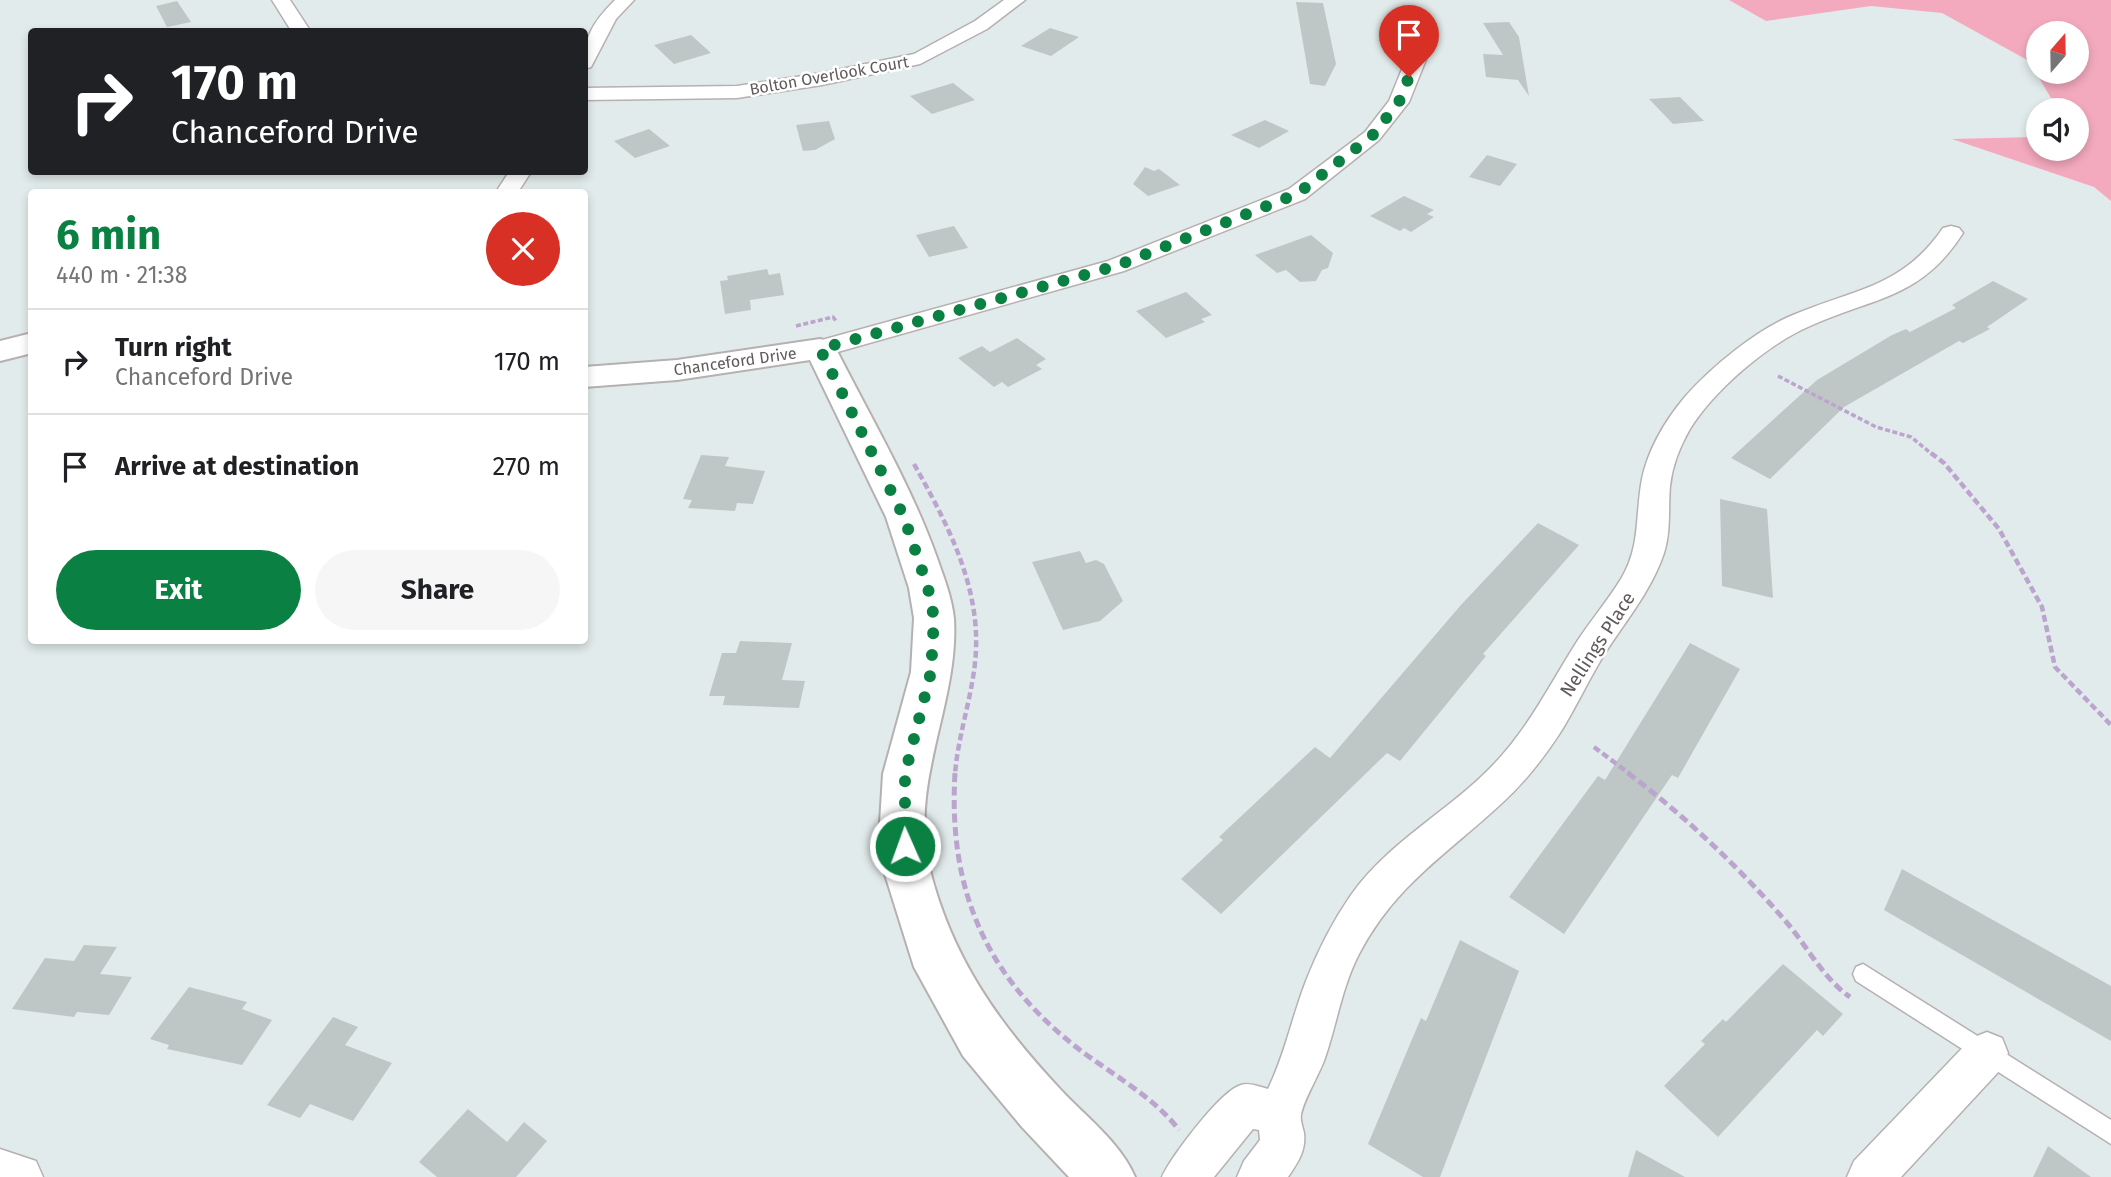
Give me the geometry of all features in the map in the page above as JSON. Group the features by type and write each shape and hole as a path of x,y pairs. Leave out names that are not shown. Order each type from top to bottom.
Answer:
{"street":[{"path":"281,0 299,28"},
{"path":"588,55 608,17 625,0"},
{"name":"Bolton Overlook Court","path":"588,94 737,92 822,79 920,58 982,25 1016,0"},
{"name":"Chanceford Drive","path":"588,377 677,370 820,349 1116,266 1297,194 1372,136 1399,102 1419,52 1404,13"},
{"name":"Nellings Place","path":"1260,1177 1283,1146 1279,1113 1304,1058 1328,978 1352,928 1383,884 1419,847 1480,801 1519,762 1549,721 1595,642 1633,588 1649,553 1654,528 1657,478 1662,459 1682,418 1723,377 1783,331 1799,321 1911,277 1930,263 1944,247 1951,233"},
{"path":"0,351 28,344"},
{"path":"820,349 904,517 934,618 931,672 905,774 903,823 906,868 939,967 981,1038 1041,1108 1107,1177"},
{"path":"1870,1177 1987,1053"},
{"path":"1185,1177 1244,1105 1279,1113"},
{"path":"0,1172 20,1177"}],"lane":[{"path":"1863,974 2111,1133"}],"path":[{"path":"1778,376 1876,427 1911,436 1944,463 1999,529 2042,607 2055,667 2111,724"},
{"path":"1594,747 1682,814 1787,923 1838,989 1860,1003"}],"shaded area":[{"path":"1729,0 2111,0 2111,201 2094,187 1952,139 2026,137 2026,161 2089,161 2089,98 2051,98 2043,84 2090,84 2090,21 2026,21 2026,59 1942,13 1871,6 1766,21"}],"building":[{"path":"177,1 191,22 167,27 156,6"},
{"path":"1296,2 1323,3 1336,64 1325,86 1310,84"},
{"path":"1509,22 1519,37 1529,96 1518,80 1486,77 1483,54 1503,55 1483,23"},
{"path":"1050,28 1079,37 1051,56 1021,46"},
{"path":"691,35 711,53 674,64 654,45"},
{"path":"953,83 975,100 932,114 910,96"},
{"path":"1680,97 1704,121 1673,124 1649,99"},
{"path":"1265,120 1289,131 1259,148 1231,135"},
{"path":"829,121 835,139 815,150 803,151 796,125"},
{"path":"649,129 670,146 635,158 614,141"},
{"path":"1487,155 1517,164 1500,186 1469,177"},
{"path":"1145,167 1154,171 1159,169 1180,185 1148,196 1133,184"},
{"path":"1404,196 1434,210 1427,214 1434,217 1411,232 1404,228 1400,231 1370,216"},
{"path":"954,226 968,248 929,257 916,235"},
{"path":"1311,235 1333,253 1328,268 1322,270 1316,281 1300,282 1286,270 1277,273 1255,255"},
{"path":"767,269 769,275 780,273 784,295 750,300 751,310 725,314 720,281 728,280 727,276"},
{"path":"1993,281 2028,299 1987,327 1990,329 1963,343 1959,341 1844,407 1770,479 1731,458 1817,380 1892,335 1906,329 1910,332 1956,308 1952,305"},
{"path":"1186,292 1212,315 1201,319 1205,322 1166,338 1136,311"},
{"path":"1017,338 1046,359 1036,365 1042,369 1008,387 1002,382 994,387 958,358 982,346 990,352"},
{"path":"701,455 729,457 725,466 765,471 753,504 737,503 735,511 688,508 692,500 683,499"},
{"path":"1720,499 1767,509 1773,598 1722,586"},
{"path":"1538,523 1579,545 1483,654 1486,656 1400,761 1387,753 1221,914 1181,879 1223,840 1219,837 1315,747 1330,758 1460,606"},
{"path":"1080,551 1086,563 1096,560 1104,564 1123,601 1100,621 1063,630 1032,562"},
{"path":"740,641 792,643 782,680 805,681 799,708 723,705 725,696 709,696 722,653 736,653"},
{"path":"1690,643 1740,669 1678,778 1672,775 1564,934 1509,897 1598,776 1605,780"},
{"path":"1902,869 2111,986 2111,1041 1884,910"},
{"path":"1460,940 1519,971 1440,1177 1423,1177 1368,1144 1421,1018 1426,1021"},
{"path":"84,945 117,947 100,974 132,977 109,1015 77,1012 74,1017 12,1009 45,958 74,961"},
{"path":"1783,964 1843,1014 1823,1036 1817,1030 1718,1137 1664,1086 1705,1044 1701,1041 1723,1019 1726,1022"},
{"path":"189,987 247,1002 242,1009 272,1020 242,1065 167,1049 169,1045 150,1039"},
{"path":"333,1017 358,1027 345,1045 392,1063 353,1121 310,1104 300,1118 267,1105"},
{"path":"468,1109 507,1142 524,1122 547,1141 516,1177 437,1177 419,1162"},
{"path":"2048,1146 2091,1177 2033,1177"},
{"path":"1636,1150 1685,1177 1628,1177"}],"route":[{"path":"905,846 905,774 931,672 934,618 928,588 904,517 820,349 1116,266 1297,194 1372,136 1399,102 1409,77"}]}
